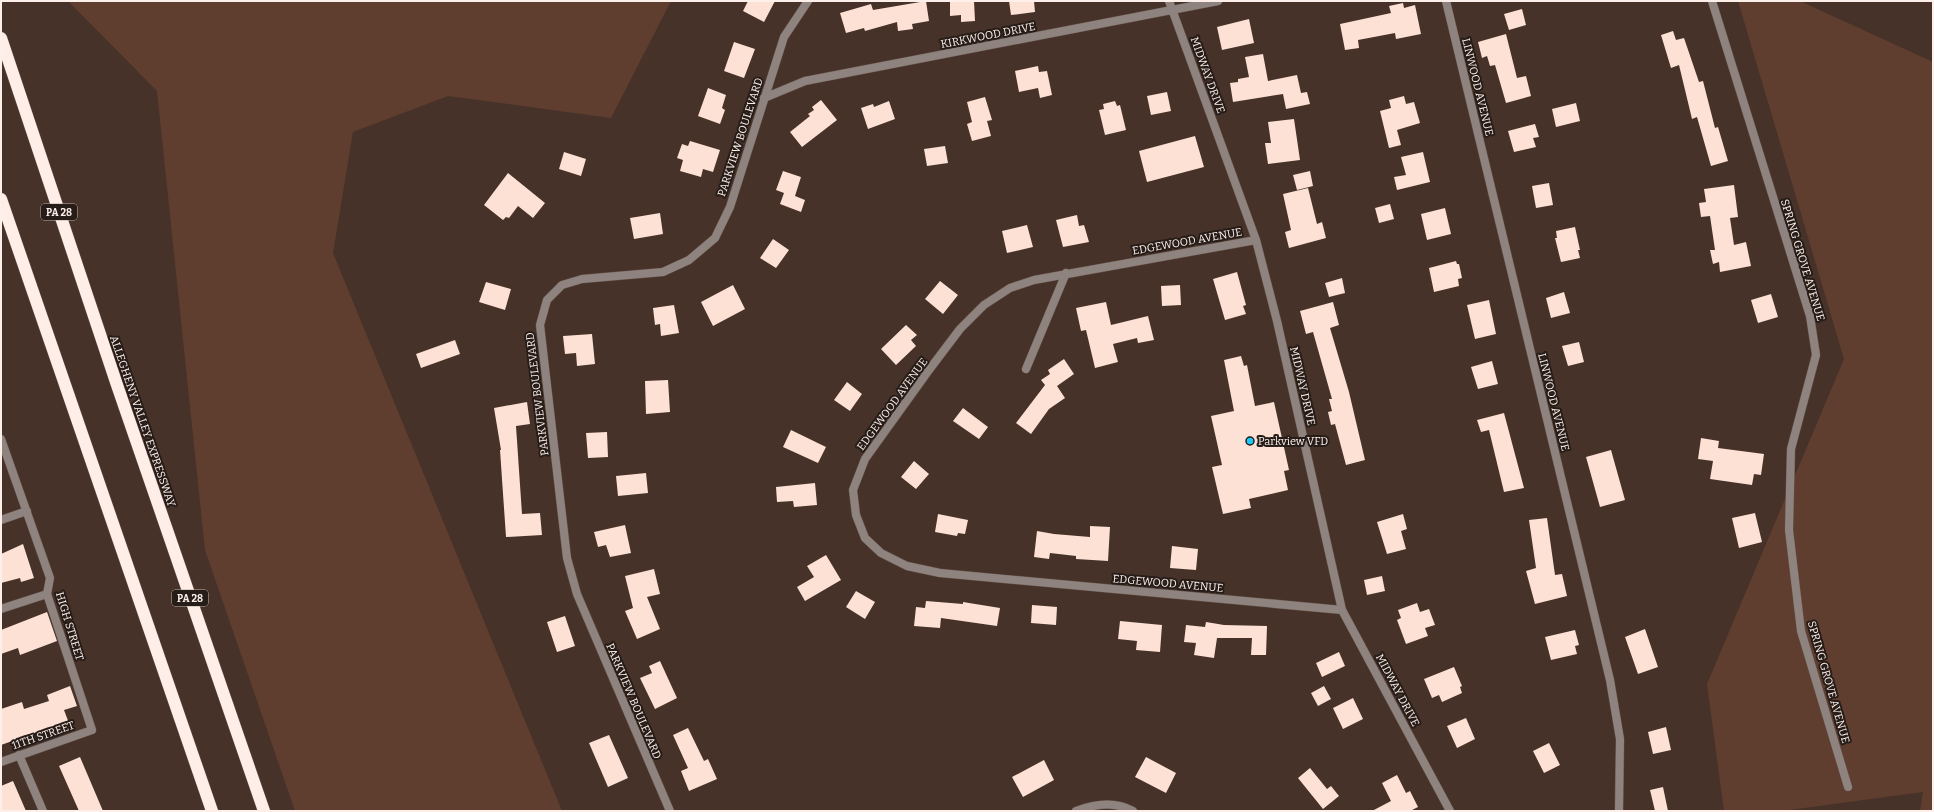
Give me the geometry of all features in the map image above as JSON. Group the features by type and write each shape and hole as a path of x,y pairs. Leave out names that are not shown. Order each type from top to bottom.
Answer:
{"highway":[{"name":"ALLEGHENY VALLEY EXPRESSWAY","path":"1,38 119,392 264,811"},
{"path":"1,199 212,811"}],"street":[{"name":"PARKVIEW BOULEVARD","path":"670,811 580,601 567,558 540,325 547,300 562,285 582,279 663,272 689,260 715,238 730,207 784,38 808,1"},
{"name":"MIDWAY DRIVE","path":"1169,1 1256,240 1277,321 1342,610 1450,811"},
{"name":"KIRKWOOD DRIVE","path":"764,98 805,81 1218,1"},
{"name":"LINWOOD AVENUE","path":"1446,1 1610,680 1620,739 1619,811"},
{"name":"SPRING GROVE AVENUE","path":"1712,1 1810,316 1816,355 1791,449 1789,530 1801,631 1848,787"},
{"name":"EDGEWOOD AVENUE","path":"1256,240 1066,273 1010,288 984,305 960,329 865,460 853,490 856,515 865,538 881,553 906,566 940,573 1342,610"},
{"path":"1026,369 1066,273"},
{"name":"HIGH STREET","path":"1,439 50,578 47,594 92,730"},
{"path":"1,520 26,511"},
{"path":"1,609 47,594"},
{"name":"11TH STREET","path":"1,762 92,730"},
{"path":"19,756 43,811"},
{"path":"1076,811 1087,807 1108,804 1133,811"}],"shaded area":[{"path":"68,1 671,1 611,118 448,96 353,132 333,253 562,811 295,811 205,550 157,91"},
{"path":"1738,1 1800,1 1933,62 1933,811 1920,811 1923,792 1782,811 1724,811 1707,684 1844,359"}],"building":[{"path":"748,1 775,1 764,22 743,11"},
{"path":"926,1 929,21 912,24 913,29 898,31 897,22 865,31 864,28 846,33 840,13 871,4 873,10"},
{"path":"950,1 974,1 975,21 961,22 961,15 950,16"},
{"path":"1009,1 1034,1 1035,12 1011,15"},
{"path":"1403,3 1404,8 1415,5 1421,34 1396,39 1395,33 1358,40 1359,48 1345,50 1340,24 1391,13 1389,6"},
{"path":"1522,9 1526,25 1509,30 1504,14"},
{"path":"1249,19 1254,43 1222,50 1217,27"},
{"path":"1673,31 1676,40 1684,38 1699,82 1703,81 1715,128 1718,127 1728,161 1711,166 1697,117 1692,119 1679,65 1671,68 1661,35"},
{"path":"1506,34 1517,78 1526,76 1531,96 1506,103 1495,65 1490,66 1487,56 1482,58 1478,42"},
{"path":"734,42 755,49 744,78 724,71"},
{"path":"1263,54 1268,81 1297,75 1301,93 1307,92 1310,104 1286,109 1283,94 1233,102 1230,83 1238,82 1238,79 1249,77 1245,57"},
{"path":"1038,66 1039,72 1047,71 1052,95 1040,98 1038,88 1019,92 1015,71"},
{"path":"708,88 726,95 722,108 725,110 720,124 698,116"},
{"path":"1167,92 1171,111 1151,115 1147,96"},
{"path":"1404,96 1406,104 1414,102 1420,123 1397,130 1401,145 1389,148 1380,111 1391,108 1389,100"},
{"path":"985,97 992,120 987,121 991,136 972,141 967,124 972,122 967,102"},
{"path":"821,100 837,120 802,147 790,132 810,116 808,114 814,110 812,107"},
{"path":"889,101 895,119 868,129 861,108 873,104 874,107"},
{"path":"1115,101 1117,106 1120,105 1126,130 1105,135 1099,110 1104,109 1103,104"},
{"path":"1576,103 1580,121 1556,127 1552,109"},
{"path":"1294,119 1300,160 1268,164 1265,143 1271,143 1268,122"},
{"path":"1535,124 1539,137 1533,138 1536,147 1514,152 1508,131"},
{"path":"1195,136 1204,167 1147,182 1139,151"},
{"path":"690,141 720,150 713,172 703,169 701,177 680,171 683,160 677,158 682,144 688,146"},
{"path":"945,146 948,163 927,166 924,149"},
{"path":"564,152 586,159 581,176 559,169"},
{"path":"1423,152 1430,182 1397,190 1394,177 1406,175 1401,157"},
{"path":"783,171 801,177 795,196 805,200 801,212 780,204 784,193 776,190"},
{"path":"1310,171 1313,186 1297,190 1293,175"},
{"path":"508,173 545,203 533,218 518,206 509,218 506,217 503,220 484,205"},
{"path":"1549,183 1553,205 1536,208 1532,186"},
{"path":"1734,185 1738,217 1730,218 1734,245 1746,242 1751,266 1720,272 1719,262 1713,264 1710,250 1715,250 1710,216 1701,217 1699,203 1706,202 1704,189"},
{"path":"1308,188 1317,224 1322,222 1326,238 1289,248 1285,232 1291,230 1283,194"},
{"path":"1390,204 1394,219 1379,223 1375,208"},
{"path":"1445,208 1451,234 1427,240 1421,214"},
{"path":"660,213 663,234 634,239 630,218"},
{"path":"1077,215 1079,226 1084,225 1089,242 1063,247 1056,220"},
{"path":"1027,225 1033,247 1007,253 1002,231"},
{"path":"1575,227 1580,250 1578,250 1580,258 1561,262 1555,238 1557,238 1556,231"},
{"path":"773,239 789,250 776,268 760,258"},
{"path":"1456,261 1457,264 1459,264 1462,278 1458,279 1459,286 1434,292 1429,268"},
{"path":"1237,272 1246,305 1243,306 1246,314 1225,320 1213,279"},
{"path":"1342,278 1345,293 1329,297 1325,283"},
{"path":"940,281 958,295 943,314 925,299"},
{"path":"486,282 511,289 505,310 479,302"},
{"path":"733,285 745,309 713,326 701,302"},
{"path":"1180,285 1181,305 1162,306 1161,286"},
{"path":"1564,292 1570,313 1551,318 1546,298"},
{"path":"1771,294 1778,317 1758,323 1751,300"},
{"path":"1489,300 1496,334 1475,339 1467,305"},
{"path":"1106,302 1111,325 1148,316 1154,340 1138,343 1137,338 1113,344 1118,362 1095,368 1086,330 1081,331 1076,308"},
{"path":"1333,302 1339,325 1330,328 1349,392 1365,460 1346,465 1335,424 1331,425 1328,412 1332,411 1329,399 1332,399 1313,332 1306,334 1300,311"},
{"path":"674,305 679,333 661,336 660,324 655,325 653,308"},
{"path":"906,325 917,335 911,340 916,346 896,365 881,349"},
{"path":"592,334 595,364 577,366 576,353 565,354 563,336"},
{"path":"455,340 460,354 421,368 416,354"},
{"path":"1579,342 1584,362 1568,366 1562,346"},
{"name":"Parkview VFD","path":"1241,356 1244,366 1247,365 1255,406 1274,402 1289,470 1284,471 1288,490 1249,499 1251,508 1223,514 1212,467 1222,465 1211,416 1234,411 1224,360"},
{"path":"1064,359 1074,374 1057,386 1065,398 1049,409 1031,434 1016,423 1045,385 1041,380 1050,374 1048,370"},
{"path":"1492,361 1498,384 1478,389 1471,367"},
{"path":"668,380 670,412 646,414 645,381"},
{"path":"847,382 862,394 850,411 834,400"},
{"path":"527,402 530,424 516,426 522,514 540,513 542,535 506,537 501,450 494,408"},
{"path":"963,408 988,427 979,439 953,421"},
{"path":"1504,413 1524,488 1504,492 1489,430 1481,432 1477,420"},
{"path":"791,430 826,447 818,463 783,447"},
{"path":"607,432 608,457 588,458 586,433"},
{"path":"1701,438 1719,441 1718,448 1764,454 1761,475 1754,474 1752,485 1710,479 1713,461 1698,459"},
{"path":"1611,450 1625,500 1600,507 1586,457"},
{"path":"914,461 929,474 916,489 901,477"},
{"path":"646,473 648,493 618,496 616,476"},
{"path":"815,483 817,505 794,507 793,501 777,502 776,487"},
{"path":"1755,513 1762,542 1739,548 1732,518"},
{"path":"938,514 968,520 965,534 958,533 957,536 935,532"},
{"path":"1403,514 1407,529 1401,531 1406,549 1387,554 1377,522"},
{"path":"1547,518 1555,575 1562,574 1567,596 1535,604 1526,571 1536,568 1529,520"},
{"path":"625,525 631,553 610,557 606,545 598,547 594,532"},
{"path":"1090,526 1110,527 1108,561 1076,559 1076,556 1050,553 1049,559 1034,557 1037,531 1090,537"},
{"path":"23,544 34,578 21,582 20,578 1,583 1,554"},
{"path":"1172,546 1198,549 1196,570 1170,568"},
{"path":"826,555 841,580 805,601 797,587 814,577 807,566"},
{"path":"654,569 660,594 647,597 660,629 637,639 625,611 633,608 625,576"},
{"path":"1382,576 1385,591 1367,595 1364,580"},
{"path":"856,591 875,602 865,619 846,607"},
{"path":"926,601 963,604 963,602 1000,608 997,626 941,618 940,628 914,626 916,607 925,608"},
{"path":"1417,603 1420,612 1429,609 1435,625 1425,628 1428,636 1406,644 1397,620 1401,618 1398,610"},
{"path":"1032,605 1057,607 1056,625 1031,623"},
{"path":"47,612 57,641 20,655 18,648 1,654 1,630"},
{"path":"565,616 575,646 557,652 547,622"},
{"path":"1120,621 1162,625 1160,652 1136,650 1137,641 1118,639"},
{"path":"1206,622 1224,625 1267,626 1266,655 1251,655 1252,638 1217,638 1214,658 1194,655 1196,643 1184,642 1186,625 1205,627"},
{"path":"1645,629 1658,667 1638,674 1625,637"},
{"path":"1575,630 1579,645 1575,646 1577,654 1551,660 1545,637"},
{"path":"1339,652 1345,666 1322,677 1316,663"},
{"path":"660,661 677,698 655,709 640,678 652,673 649,666"},
{"path":"1454,667 1462,686 1460,687 1462,693 1442,702 1439,695 1432,698 1424,679"},
{"path":"70,686 77,706 64,710 70,726 59,730 57,725 1,745 1,709 22,702 24,709 49,701 47,695"},
{"path":"1324,686 1331,699 1318,706 1311,693"},
{"path":"1353,698 1363,719 1343,729 1333,708"},
{"path":"1466,718 1475,739 1457,748 1447,726"},
{"path":"1666,727 1671,750 1653,754 1648,732"},
{"path":"688,728 704,761 708,759 717,779 689,791 681,771 688,768 673,735"},
{"path":"609,735 628,778 608,787 589,743"},
{"path":"1549,743 1560,765 1544,773 1533,751"},
{"path":"80,757 103,811 79,811 59,766"},
{"path":"1146,757 1176,773 1166,793 1135,777"},
{"path":"1044,760 1054,780 1023,797 1012,777"},
{"path":"1310,768 1327,789 1331,786 1339,796 1323,809 1298,778"},
{"path":"1397,775 1406,793 1410,791 1418,807 1410,811 1372,811 1391,801 1382,783"},
{"path":"13,781 26,811 1,811 1,786"},
{"path":"1663,787 1668,811 1655,811 1650,790"}],"place":[{"name":"Parkview VFD","path":"1250,441"}]}
